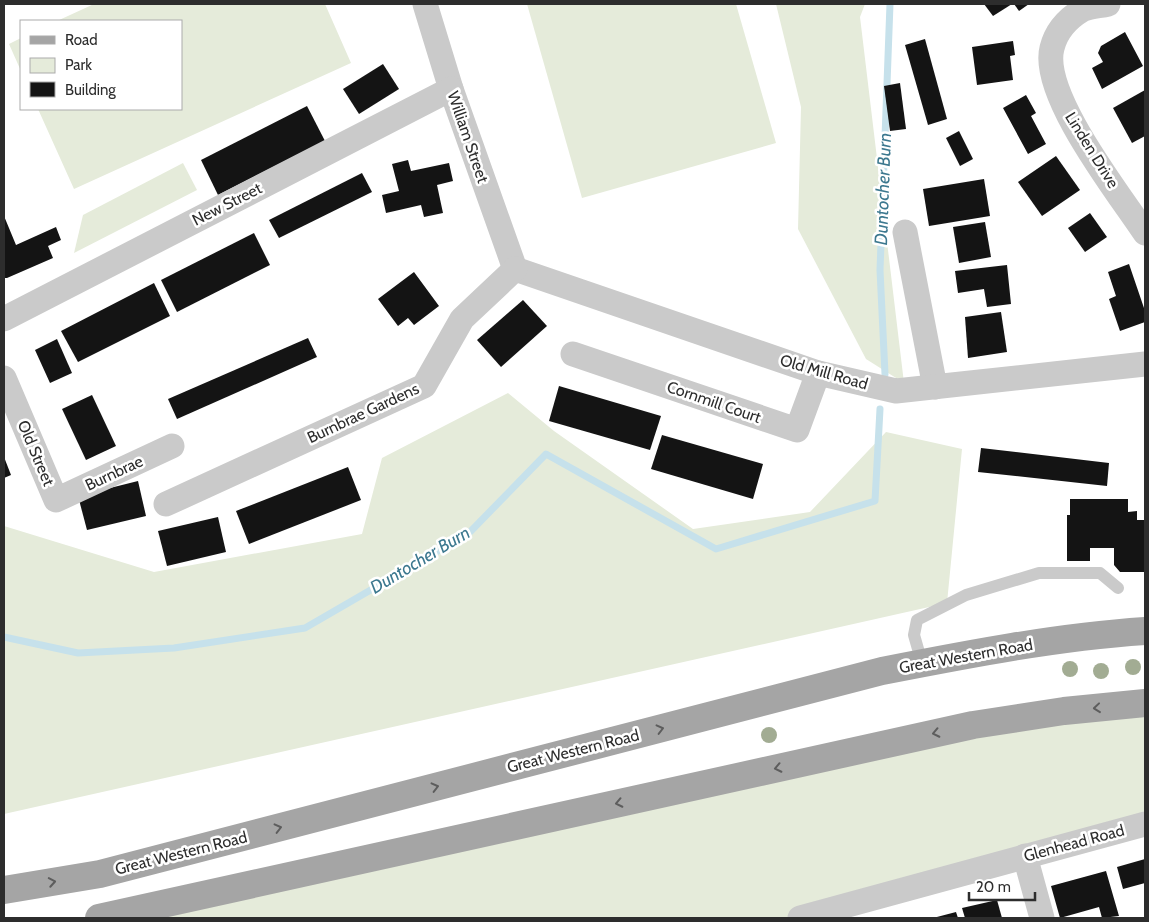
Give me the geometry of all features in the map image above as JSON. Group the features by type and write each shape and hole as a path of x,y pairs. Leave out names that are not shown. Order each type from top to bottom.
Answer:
{"main road":[{"name":"Great Western Road","path":"4,890 100,874 882,671 1058,640 1145,631"},
{"path":"99,918 973,725 1064,711 1145,703"}],"street":[{"name":"William Street","path":"425,4 451,89 515,269"},
{"name":"Linden Drive","path":"1108,4 1082,10 1060,29 1051,50 1053,72 1060,98 1074,126 1145,233"},
{"name":"New Street","path":"4,319 451,89"},
{"path":"905,232 935,387"},
{"name":"Old Mill Road","path":"515,269 818,372 896,391 1145,364"},
{"name":"Burnbrae Gardens","path":"166,504 424,386 462,319 515,269"},
{"name":"Cornmill Court","path":"573,354 797,430 818,372"},
{"name":"Old Street","path":"5,383 56,500"},
{"name":"Burnbrae","path":"56,500 172,446"},
{"name":"Glenhead Road","path":"800,918 1145,824"},
{"path":"1025,856 1042,918"}],"lane":[{"path":"922,663 914,635 917,620 966,595 1039,573 1100,573 1118,588"}],"green space":[{"path":"94,4 325,4 351,63 74,189 38,110 182,110 182,20 59,20"},
{"path":"527,4 736,4 776,143 582,198"},
{"path":"776,4 865,4 860,17 904,383 866,359 798,229 801,107"},
{"path":"20,38 20,69 9,44"},
{"path":"183,163 197,190 74,253 83,215"},
{"path":"508,393 554,431 693,529 810,512 886,432 962,449 947,603 4,814 4,526 154,572 362,534 382,458"},
{"path":"1145,703 1145,824 800,918 99,918"}],"building":[{"path":"984,4 1012,4 993,16"},
{"path":"1014,4 1029,4 1019,11"},
{"path":"1125,32 1143,66 1102,89 1092,68 1103,62 1098,53 1101,46"},
{"path":"925,39 947,119 928,125 905,45"},
{"path":"1013,41 1015,55 1010,56 1013,80 977,85 972,47"},
{"path":"383,64 399,89 359,114 343,89"},
{"path":"900,83 906,129 890,131 884,86"},
{"path":"1145,90 1145,136 1132,143 1113,108"},
{"path":"1026,95 1036,113 1031,116 1046,144 1028,154 1003,108"},
{"path":"307,106 325,141 218,195 201,160"},
{"path":"959,131 973,159 960,166 946,138"},
{"path":"1056,156 1080,190 1042,216 1018,182"},
{"path":"408,160 411,171 449,163 453,181 437,185 443,213 424,217 421,205 386,213 382,195 399,191 392,164"},
{"path":"362,173 372,192 279,238 269,220"},
{"path":"984,179 990,216 929,226 923,189"},
{"path":"1090,213 1107,237 1085,252 1068,228"},
{"path":"4,216 16,245 56,227 61,240 48,246 53,258 4,278"},
{"path":"985,222 991,257 959,263 953,227"},
{"path":"254,233 270,265 177,312 161,280"},
{"path":"1129,264 1145,311 1145,322 1120,331 1109,299 1116,296 1108,272"},
{"path":"1007,265 1011,304 987,307 984,289 958,293 955,271"},
{"path":"414,272 439,306 414,325 408,318 398,326 378,299"},
{"path":"154,283 170,316 78,362 61,331"},
{"path":"523,300 547,326 501,367 477,340"},
{"path":"1001,312 1007,352 968,358 965,317"},
{"path":"308,338 317,357 177,419 168,399"},
{"path":"57,339 72,373 50,383 35,350"},
{"path":"559,386 661,416 650,450 549,421"},
{"path":"92,395 116,446 86,460 62,409"},
{"path":"662,435 763,464 753,499 651,469"},
{"path":"981,448 1109,463 1107,486 978,472"},
{"path":"4,457 11,475 4,478"},
{"path":"348,467 361,500 249,544 236,511"},
{"path":"138,481 146,516 87,530 78,496"},
{"path":"1070,499 1128,499 1128,512 1137,511 1137,520 1145,520 1145,572 1120,572 1114,565 1114,548 1090,548 1090,561 1067,561 1067,515 1070,515"},
{"path":"218,517 226,552 167,566 158,531"},
{"path":"1145,859 1145,883 1123,889 1117,867"},
{"path":"1106,871 1119,916 1102,918 1099,907 1060,918 1051,886"},
{"path":"997,900 1002,918 965,918 962,908"},
{"path":"956,912 958,918 933,918"}],"waterway":[{"name":"Duntocher Burn","path":"885,374 880,270 890,4"},
{"name":"Duntocher Burn","path":"4,637 78,653 174,648 305,628 469,533 546,454 716,549 875,501 880,409"}]}
